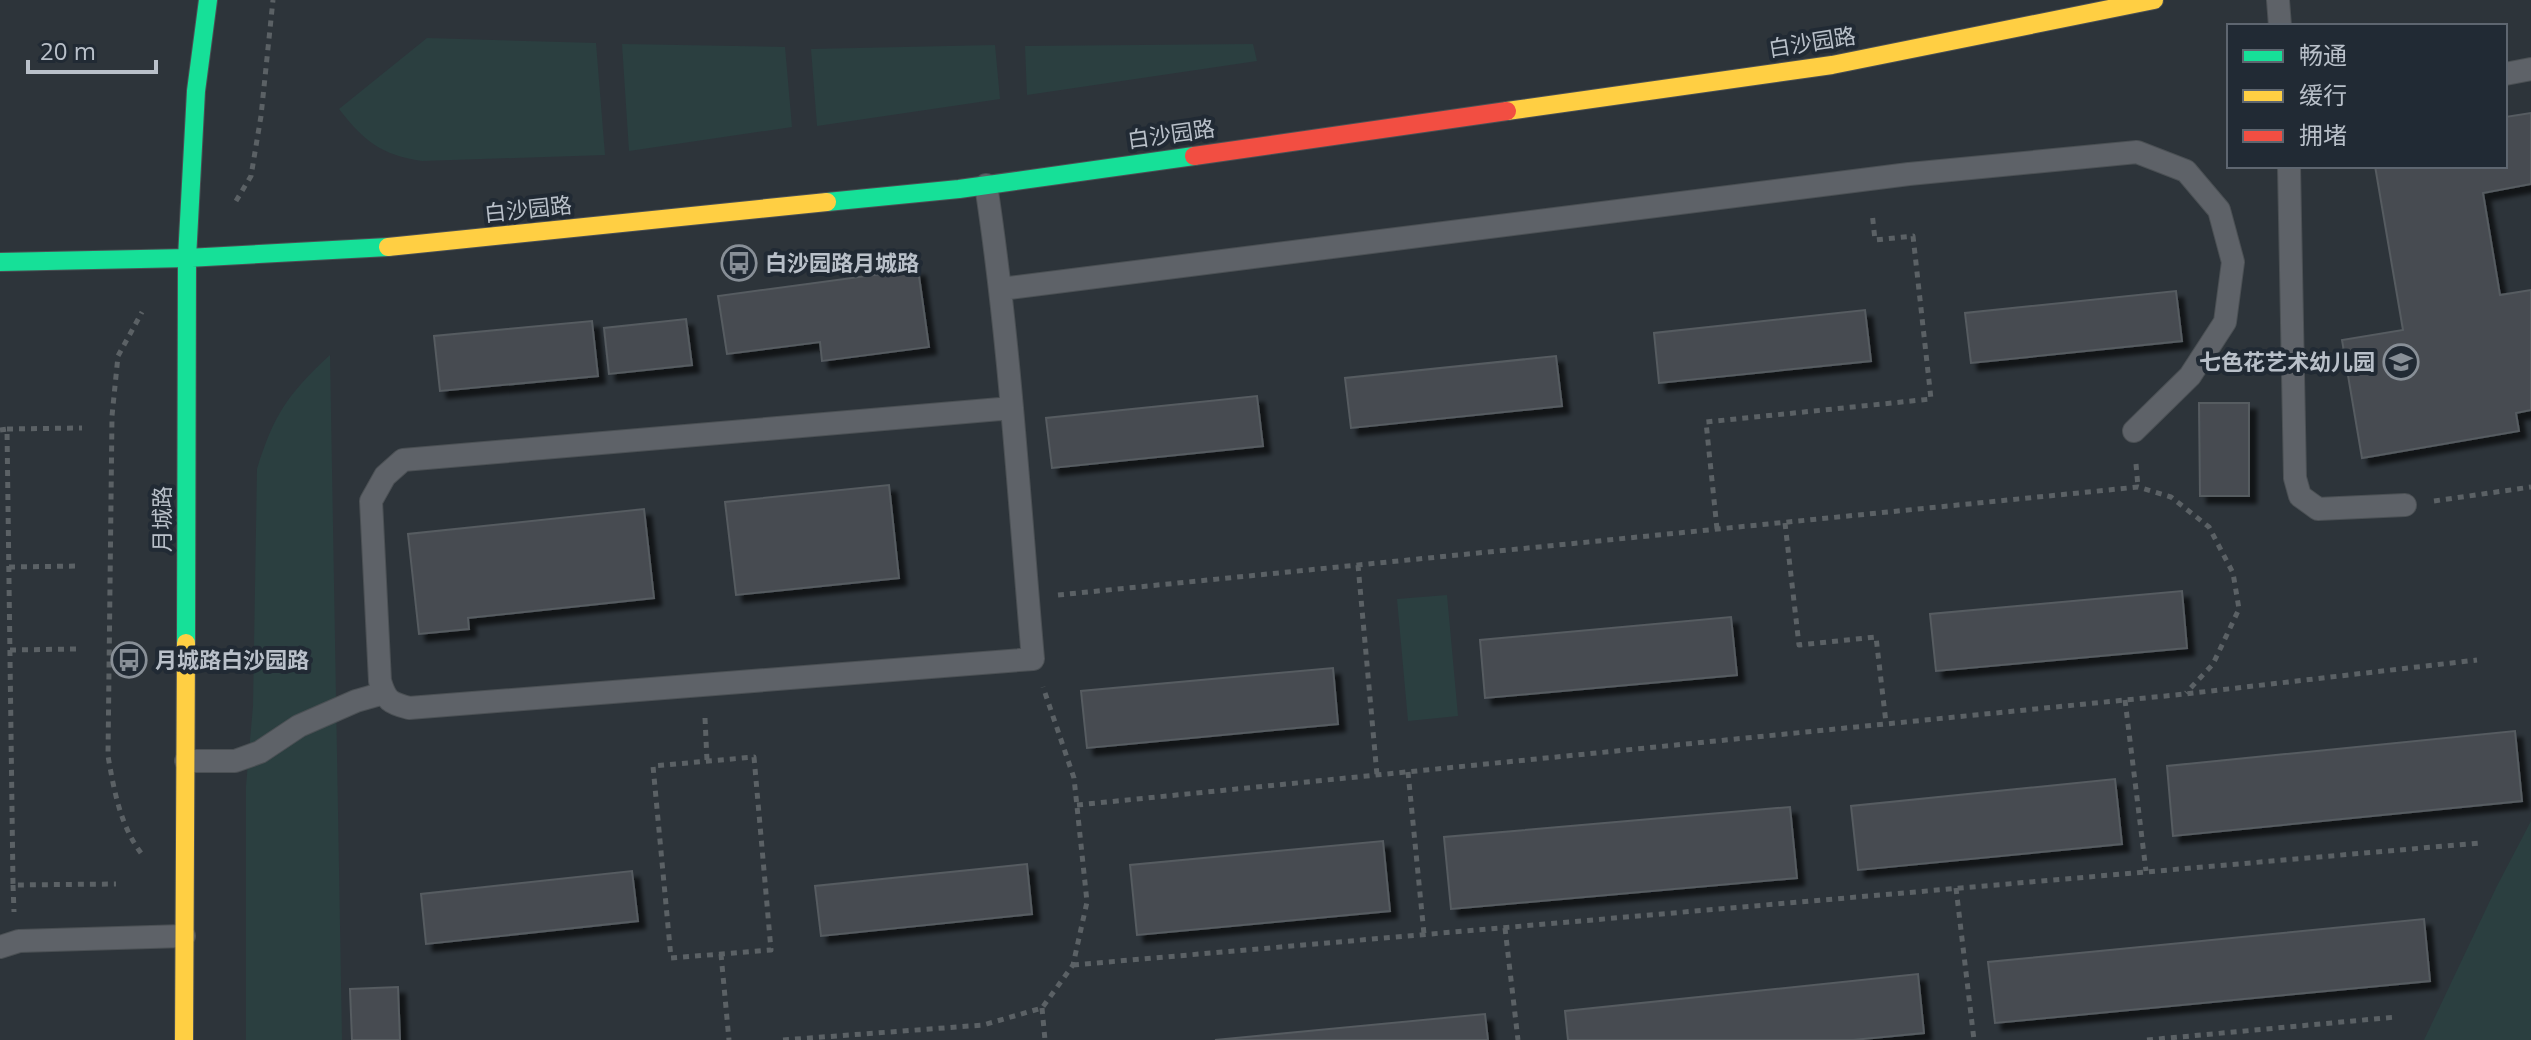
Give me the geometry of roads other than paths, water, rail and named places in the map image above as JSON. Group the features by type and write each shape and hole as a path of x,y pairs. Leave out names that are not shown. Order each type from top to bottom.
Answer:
{"street":[{"name":"月城路","path":"184,1040 187,258 196,91 208,0"},
{"name":"白沙园路","path":"0,262 187,258 375,248 986,185 1832,65 2154,0"}],"lane":[{"path":"2278,0 2280,24"},
{"path":"2507,74 2531,69"},
{"path":"1001,289 1868,179 2137,152 2186,171 2219,210 2233,262 2225,322 2190,376 2134,431"},
{"path":"2289,168 2295,478 2300,496 2318,509 2405,505"},
{"path":"986,185 1001,289 1012,408 1033,659 409,708 392,704 384,693 380,681 371,501 385,476 403,460 1012,408"},
{"path":"186,761 235,761 260,752 311,721 356,701 384,693"},
{"path":"0,947 16,942 184,936"}],"place":[{"name":"白沙园路月城路","path":"739,263"},
{"name":"七色花艺术幼儿园","path":"2401,362"},
{"name":"月城路白沙园路","path":"129,660"}]}
